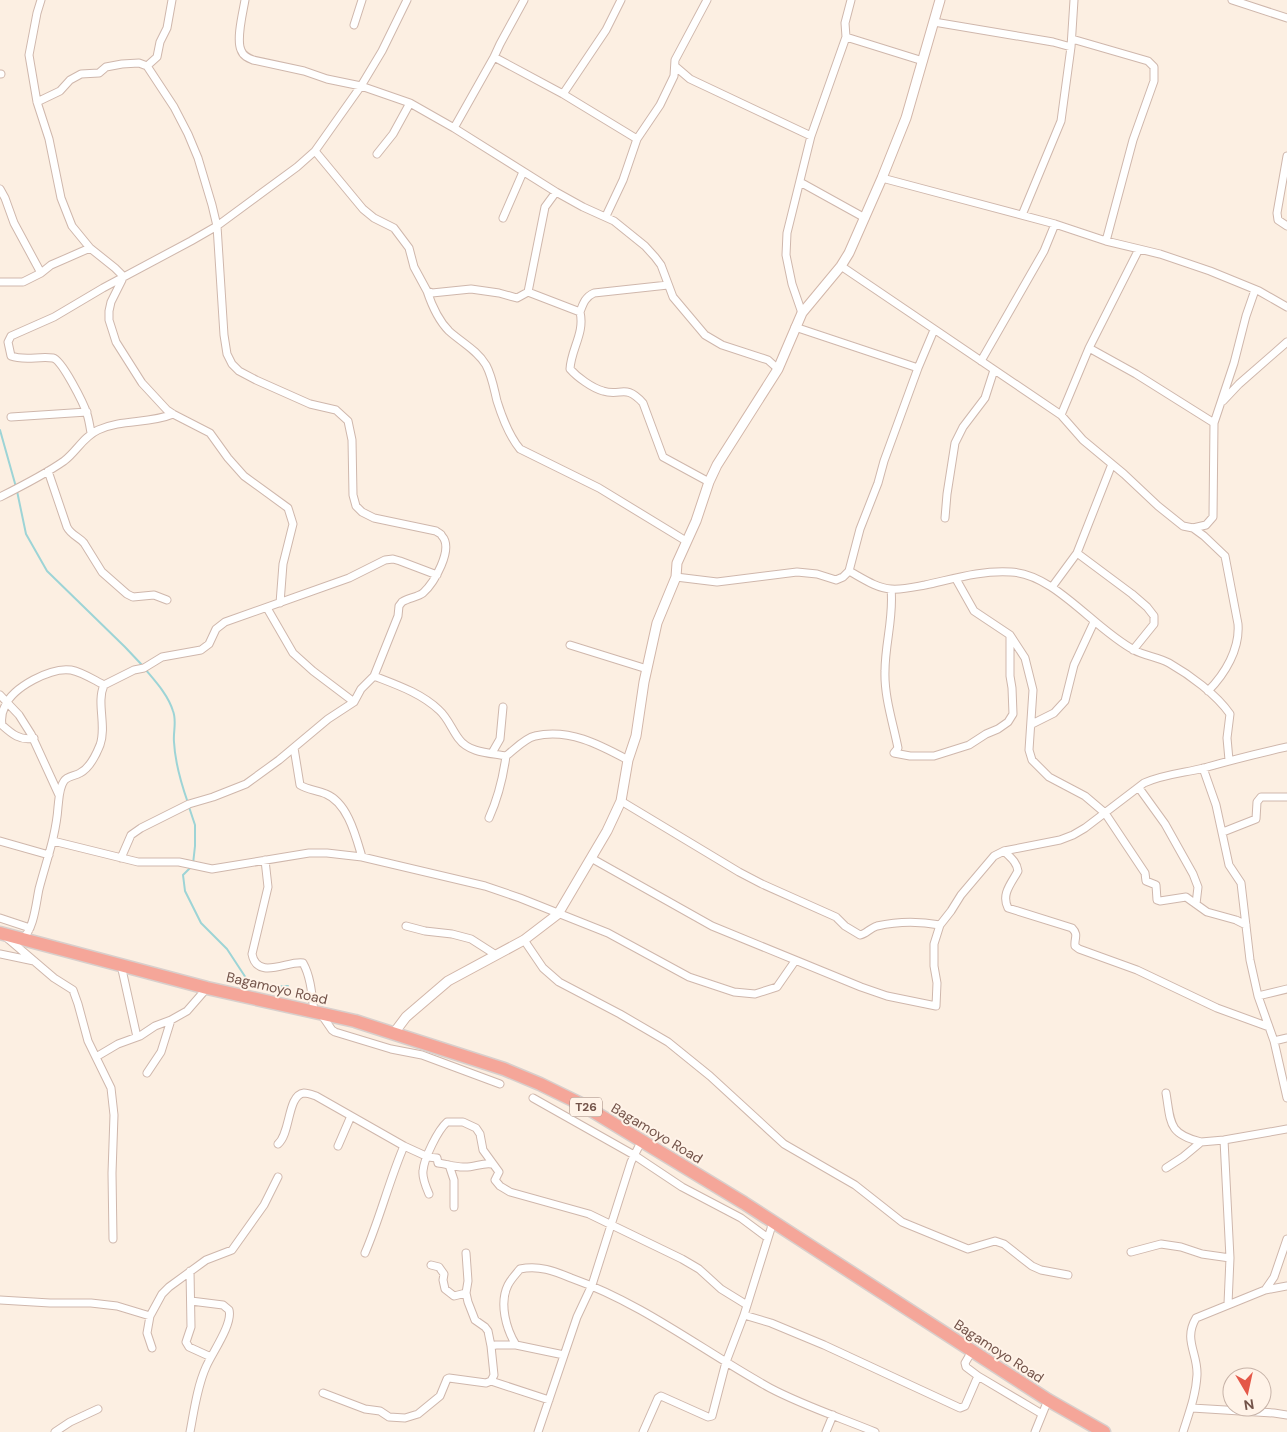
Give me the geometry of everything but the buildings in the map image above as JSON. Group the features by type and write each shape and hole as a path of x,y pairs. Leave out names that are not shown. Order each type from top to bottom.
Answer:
{"highway":[{"name":"Bagamoyo Road","path":"1,933 207,988 355,1021 394,1033 423,1049 504,1069 540,1084 581,1104 774,1222 1048,1400 1104,1432"}],"street":[{"path":"41,0 36,12 30,55 37,102 49,139 58,186 66,214 76,232 90,248 115,268 122,277 121,283 111,302 110,320 112,331 124,356 142,383 174,414 210,433 244,476 288,508 293,524 283,564 280,603"},
{"path":"147,66 157,57 160,42 167,28 172,0"},
{"path":"245,0 240,39 240,50 245,57 304,71 327,80 361,86 410,103 454,128 556,192 583,207 606,216 622,226 645,246 661,266 674,297 705,336 722,345 768,360 778,369"},
{"path":"354,24 362,0"},
{"path":"91,433 86,412 71,382 56,359 10,356 8,342 11,336 54,317 122,277 155,261 216,226 315,152 361,86 382,51 407,0"},
{"path":"454,128 494,58 524,0"},
{"path":"562,94 606,30 621,0"},
{"path":"606,216 623,180 637,139 660,105 674,76 675,60 707,0"},
{"path":"802,313 792,284 786,255 787,233 811,136 846,37 845,23 851,0"},
{"path":"394,1033 406,1017 448,981 524,940 558,914 607,831 621,801 628,760 636,736 657,623 676,578 677,563 696,521 709,482 734,438 778,369 802,313 841,266 849,253 906,118 940,0"},
{"path":"1022,216 1061,122 1071,43 1074,0"},
{"path":"1232,0 1287,18"},
{"path":"934,22 1053,42 1071,43 1148,62 1154,67 1154,82 1133,140 1106,241"},
{"path":"846,37 923,61"},
{"path":"494,58 562,94 637,139"},
{"path":"37,102 60,91 70,80 81,74 99,73 106,67 122,64 139,63 147,66 168,97 188,134 198,158 212,204 216,226 224,335 227,354 232,364 239,371 256,380 310,404 336,410 348,422 352,440 353,495 356,506 362,512 374,518 436,531 443,536 445,543 441,569 422,594 402,602 399,606 398,616 374,676 361,689 354,702 328,719 294,748 246,784 214,798 188,804 142,828 131,836 121,858"},
{"path":"676,67 690,79 811,136"},
{"path":"378,154 393,134 410,103"},
{"path":"315,152 363,209 374,218 394,228 409,248 414,267 427,291 437,316 448,330 481,357 486,366 498,404 515,443 520,449 599,488 686,541"},
{"path":"1287,156 1277,213 1278,220 1287,226"},
{"path":"503,218 523,172"},
{"path":"882,178 1055,224 1106,241 1160,254 1210,271 1255,290 1287,307"},
{"path":"800,182 865,218"},
{"path":"0,189 14,223 41,273"},
{"path":"528,292 545,208 556,192"},
{"path":"981,361 1044,251 1055,224"},
{"path":"0,282 23,282 41,273 51,265 90,248"},
{"path":"1061,415 1089,348 1139,249"},
{"path":"841,266 1061,415 1083,440 1164,511 1183,526 1193,528 1206,525 1212,517 1214,423 1255,290"},
{"path":"668,285 588,295 580,312 582,319 581,328 570,363 570,369 574,374 601,391 611,393 627,392 637,397 643,404 663,457 709,482"},
{"path":"427,291 471,289 499,292 517,298 528,292 580,312"},
{"path":"795,328 918,368"},
{"path":"676,578 717,582 797,572 817,574 836,580 843,577 849,571 860,529 918,368 934,330"},
{"path":"1221,402 1287,342"},
{"path":"1089,348 1143,378 1214,423"},
{"path":"945,518 955,443 963,427 986,398 994,370"},
{"path":"11,417 86,412"},
{"path":"0,497 48,471 71,455 91,433 117,423 152,420 174,414"},
{"path":"1052,587 1077,553 1112,464"},
{"path":"48,471 70,532 80,539 105,576 133,597 154,596 167,600"},
{"path":"1193,528 1225,556 1238,624 1238,633 1228,663 1221,678 1208,691"},
{"path":"1077,553 1139,600 1154,616 1154,624 1133,650"},
{"path":"22,939 30,928 39,888 53,841 59,795 65,779 84,770 100,745 103,727 101,690 104,685 134,670 144,668 162,657 201,650 209,644 216,629 225,622 349,578 385,560 400,560 437,575"},
{"path":"849,571 891,589 903,589 956,579 981,572 1011,572 1034,576 1052,587 1094,622 1133,650 1168,663 1208,691 1230,714 1226,738 1229,760"},
{"path":"956,579 974,611 1010,635 1025,658 1033,690 1029,750 1032,760 1049,777 1085,796 1105,813 1145,873 1146,881 1156,885 1158,900 1162,902 1186,897 1207,912 1236,920 1246,925"},
{"path":"891,589 892,610 885,659 885,675 898,748 894,753 910,756 934,756 969,745 1008,722 1012,714 1010,635"},
{"path":"267,608 293,653 313,671 354,702"},
{"path":"1032,724 1054,713 1065,701 1074,665 1094,622"},
{"path":"570,645 647,669"},
{"path":"34,738 19,738 1,725 6,703 29,682 38,676 63,670 73,670 104,685"},
{"path":"374,676 410,691 427,701 440,711 460,741 476,750 506,756"},
{"path":"0,695 25,723 34,738 59,795"},
{"path":"492,753 500,739 503,707"},
{"path":"489,818 496,802 506,756 534,736 562,734 595,742 628,760"},
{"path":"591,858 712,926 861,988 887,996 936,1006 937,982 934,966 934,944 940,925 961,895 994,856 1004,851 1060,840 1073,835 1144,783 1166,775 1203,768 1287,747"},
{"path":"294,748 300,785 326,794 336,802 351,822 362,857"},
{"path":"1203,768 1223,832 1229,866 1241,882 1258,996 1274,1041 1287,1098"},
{"path":"1139,788 1165,824 1193,874 1198,887 1196,904"},
{"path":"1223,832 1256,819 1257,802 1261,796 1287,797"},
{"path":"621,801 739,872 836,917 845,926 860,935 865,934 874,927 895,923 908,922 940,925"},
{"path":"0,841 49,855"},
{"path":"53,841 146,864 179,862 212,869 309,853 362,857 485,886 520,898 608,933 689,977 734,992 756,994 777,987 795,961"},
{"path":"1004,851 1018,868 1018,872 1005,894 1008,908 1072,928 1076,932 1077,937 1074,943 1079,949 1137,970 1217,1008 1269,1027"},
{"path":"265,860 268,887 252,954 253,960 262,967 274,968 279,968 296,961 303,963 318,1013 334,1032 398,1051 423,1049 500,1084"},
{"path":"0,918 30,928"},
{"path":"406,926 471,939 496,954"},
{"path":"1,933 58,981 73,990 88,1041 111,1088 114,1115 112,1173 113,1239"},
{"path":"524,940 542,968 559,982 668,1042 710,1076 784,1144 855,1185 902,1222 968,1249 995,1241 1004,1244 1032,1266 1041,1270 1068,1275"},
{"path":"0,954 36,962"},
{"path":"121,966 137,1038"},
{"path":"96,1057 118,1044 137,1038 155,1026 187,1011 207,988"},
{"path":"1258,996 1287,989"},
{"path":"147,1073 160,1052 171,1020"},
{"path":"1274,1041 1287,1038"},
{"path":"278,1144 286,1133 293,1104 297,1096 305,1093 316,1096 404,1146 428,1157 438,1158 438,1163 463,1167 487,1163 492,1164"},
{"path":"1166,1093 1173,1127 1183,1136 1201,1142 1287,1129"},
{"path":"534,1098 634,1156 682,1187 741,1218 768,1238"},
{"path":"338,1146 351,1116"},
{"path":"429,1194 422,1173 441,1127 447,1122 463,1122 476,1128 480,1134 483,1150 499,1172 495,1180 500,1186 510,1192 589,1214 690,1264 721,1289 747,1305"},
{"path":"1224,1140 1230,1258 1228,1304"},
{"path":"538,1432 577,1316 592,1285 610,1225 634,1156 641,1142"},
{"path":"1166,1168 1201,1142"},
{"path":"365,1253 378,1224 394,1169 404,1146"},
{"path":"449,1165 454,1180 454,1207"},
{"path":"152,1348 148,1333 150,1316 162,1294 206,1260 232,1250 264,1205 278,1177"},
{"path":"643,1432 658,1398 661,1396 708,1417 712,1416 726,1362 744,1315 774,1222"},
{"path":"1265,1290 1274,1278 1287,1238"},
{"path":"1131,1252 1161,1244 1181,1247 1202,1254 1230,1258"},
{"path":"466,1252 468,1281 466,1293 476,1320 488,1331 494,1375 491,1382"},
{"path":"431,1265 439,1267 444,1274 444,1286 450,1293 454,1296 466,1293"},
{"path":"516,1345 508,1328 503,1302 508,1285 520,1269 539,1267 592,1285 637,1306 772,1389 875,1432"},
{"path":"190,1272 191,1327 186,1342 189,1347 211,1356"},
{"path":"1183,1432 1192,1408 1197,1378 1197,1366 1190,1338 1190,1327 1196,1318 1265,1290 1287,1286"},
{"path":"0,1300 91,1303 117,1306 150,1316"},
{"path":"190,1432 202,1378 223,1333 230,1312 222,1305 191,1302"},
{"path":"744,1315 824,1345 960,1408 965,1406 978,1376"},
{"path":"491,1346 516,1345 564,1355"},
{"path":"972,1351 964,1363 966,1367 1042,1414"},
{"path":"323,1394 365,1409 380,1411 389,1417 405,1418 418,1414 440,1396 449,1378 491,1382 549,1400"},
{"path":"1035,1432 1048,1400"},
{"path":"1192,1408 1287,1415"},
{"path":"55,1432 70,1422 98,1409"},
{"path":"826,1432 834,1416"}],"waterway":[{"path":"0,430 16,487"},
{"path":"17,491 26,534 47,571 142,665"},
{"path":"145,669 165,694 173,711 176,758 188,803"},
{"path":"189,807 195,825 193,864"},
{"path":"190,868 183,875 185,891 201,923 227,949 246,978 266,987 288,986"}]}
